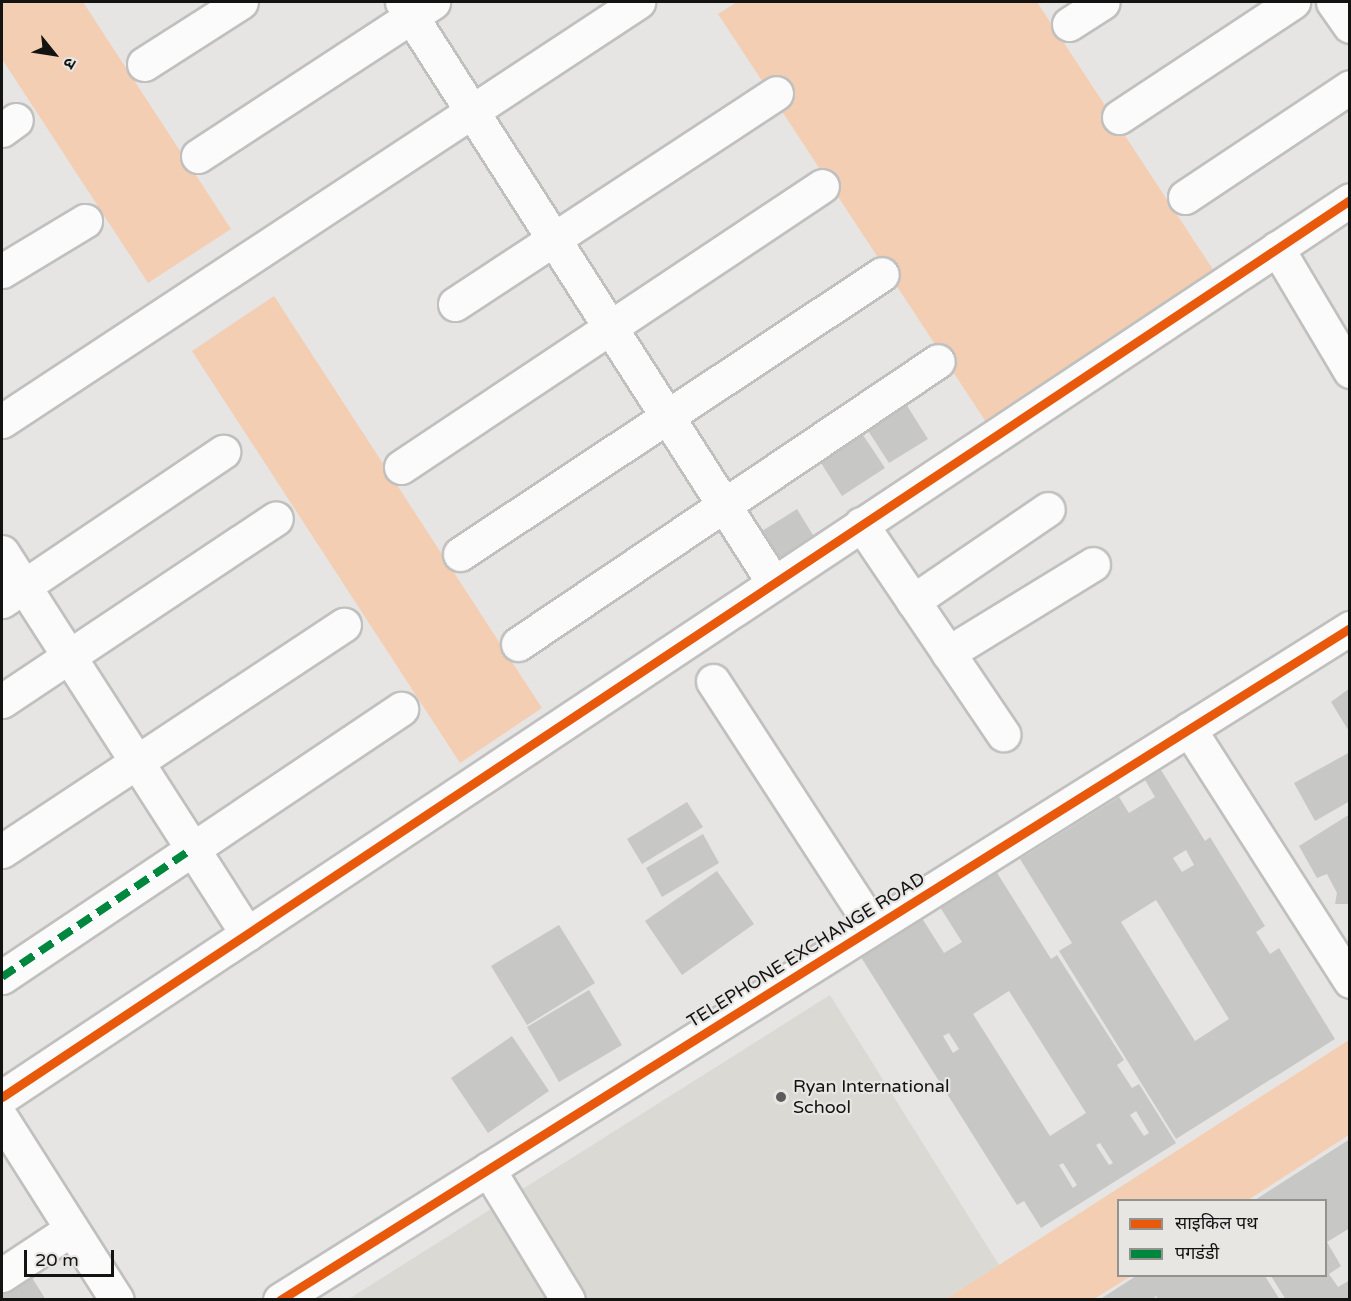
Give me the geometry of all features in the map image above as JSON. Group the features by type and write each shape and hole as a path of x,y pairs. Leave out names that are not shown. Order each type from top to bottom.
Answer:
{"street":[{"path":"144,64 241,2"},
{"path":"2,421 638,2"},
{"path":"1069,24 1103,2"},
{"path":"1119,117 1293,2"},
{"path":"1333,2 1350,26"},
{"path":"198,156 415,6 472,111 773,582"},
{"path":"1185,197 1350,87"},
{"path":"455,304 776,93"},
{"path":"400,467 822,186"},
{"path":"2,1097 1350,200"},
{"path":"2,272 85,221"},
{"path":"1277,248 1350,371"},
{"path":"460,554 882,274"},
{"path":"518,644 938,361"},
{"path":"13,594 223,452"},
{"path":"913,601 1048,509"},
{"path":"2,701 276,518"},
{"path":"861,524 1003,734"},
{"path":"2,552 13,594 68,657 247,934"},
{"path":"948,653 1094,564"},
{"path":"2,851 344,625"},
{"name":"TELEPHONE EXCHANGE ROAD","path":"280,1299 1350,628"},
{"path":"713,681 873,927"},
{"path":"2,977 400,709"},
{"path":"1189,729 1350,981"},
{"path":"2,1119 70,1230 117,1299"},
{"path":"488,1169 568,1299"},
{"path":"2,1275 70,1230"}],"shaded area":[{"path":"2,2 83,2 231,229 148,283 2,59"},
{"path":"737,2 1037,2 1214,271 986,422 718,14"},
{"path":"274,296 542,708 460,763 192,351"},
{"name":"Ryan International School","path":"830,995 999,1265 946,1299 347,1300"},
{"path":"1349,1040 1349,1135 1250,1199 1117,1199 1117,1277 1129,1277 1094,1299 946,1299"}],"building":[{"path":"906,404 928,439 889,463 867,429"},
{"path":"863,435 885,468 842,496 821,463"},
{"path":"797,509 816,540 778,563 759,533"},
{"path":"1350,688 1350,733 1331,702"},
{"path":"1350,752 1350,801 1315,821 1294,783"},
{"path":"1161,770 1205,841 1210,837 1265,926 1256,932 1270,954 1279,948 1335,1039 1176,1139 1059,951 1072,943 1020,859 1119,797 1129,813 1155,797 1145,780","holes":["1186,850 1194,865 1182,872 1173,858","1156,900 1229,1019 1195,1041 1121,922"]},
{"path":"687,802 703,827 642,864 627,839"},
{"path":"1350,814 1350,904 1335,904 1337,893 1327,874 1317,878 1299,846"},
{"path":"703,834 719,863 662,897 646,868"},
{"path":"994,868 1051,959 1057,955 1124,1060 1117,1065 1132,1088 1139,1084 1176,1143 1041,1228 1024,1201 1017,1205 859,954 920,915 944,953 962,942 938,904","holes":["1009,991 1086,1113 1050,1136 973,1014","949,1033 959,1049 953,1053 943,1036","1136,1111 1149,1133 1144,1136 1130,1115","1100,1143 1113,1163 1109,1165 1096,1145","1063,1163 1077,1185 1073,1188 1059,1165"]},
{"path":"717,871 754,924 682,975 645,921"},
{"path":"559,925 595,983 527,1025 491,966"},
{"path":"589,990 622,1045 559,1082 527,1027"},
{"path":"512,1036 549,1091 488,1133 451,1078"},
{"path":"1350,1139 1350,1228 1327,1242 1327,1199 1257,1199"},
{"path":"1327,1242 1341,1266 1329,1274 1338,1287 1350,1280 1350,1300 1286,1300 1272,1277 1327,1277"},
{"path":"31,1276 46,1300 2,1300 2,1294"},
{"path":"1134,1277 1266,1277 1280,1300 1158,1300 1156,1296 1152,1300 1099,1300"}],"marked path":[{"path":"2,977 192,849"}],"cycle path":[{"path":"2,1097 1350,200"},
{"path":"280,1300 1350,628"}],"place":[{"name":"Ryan International School","path":"781,1097"}]}
